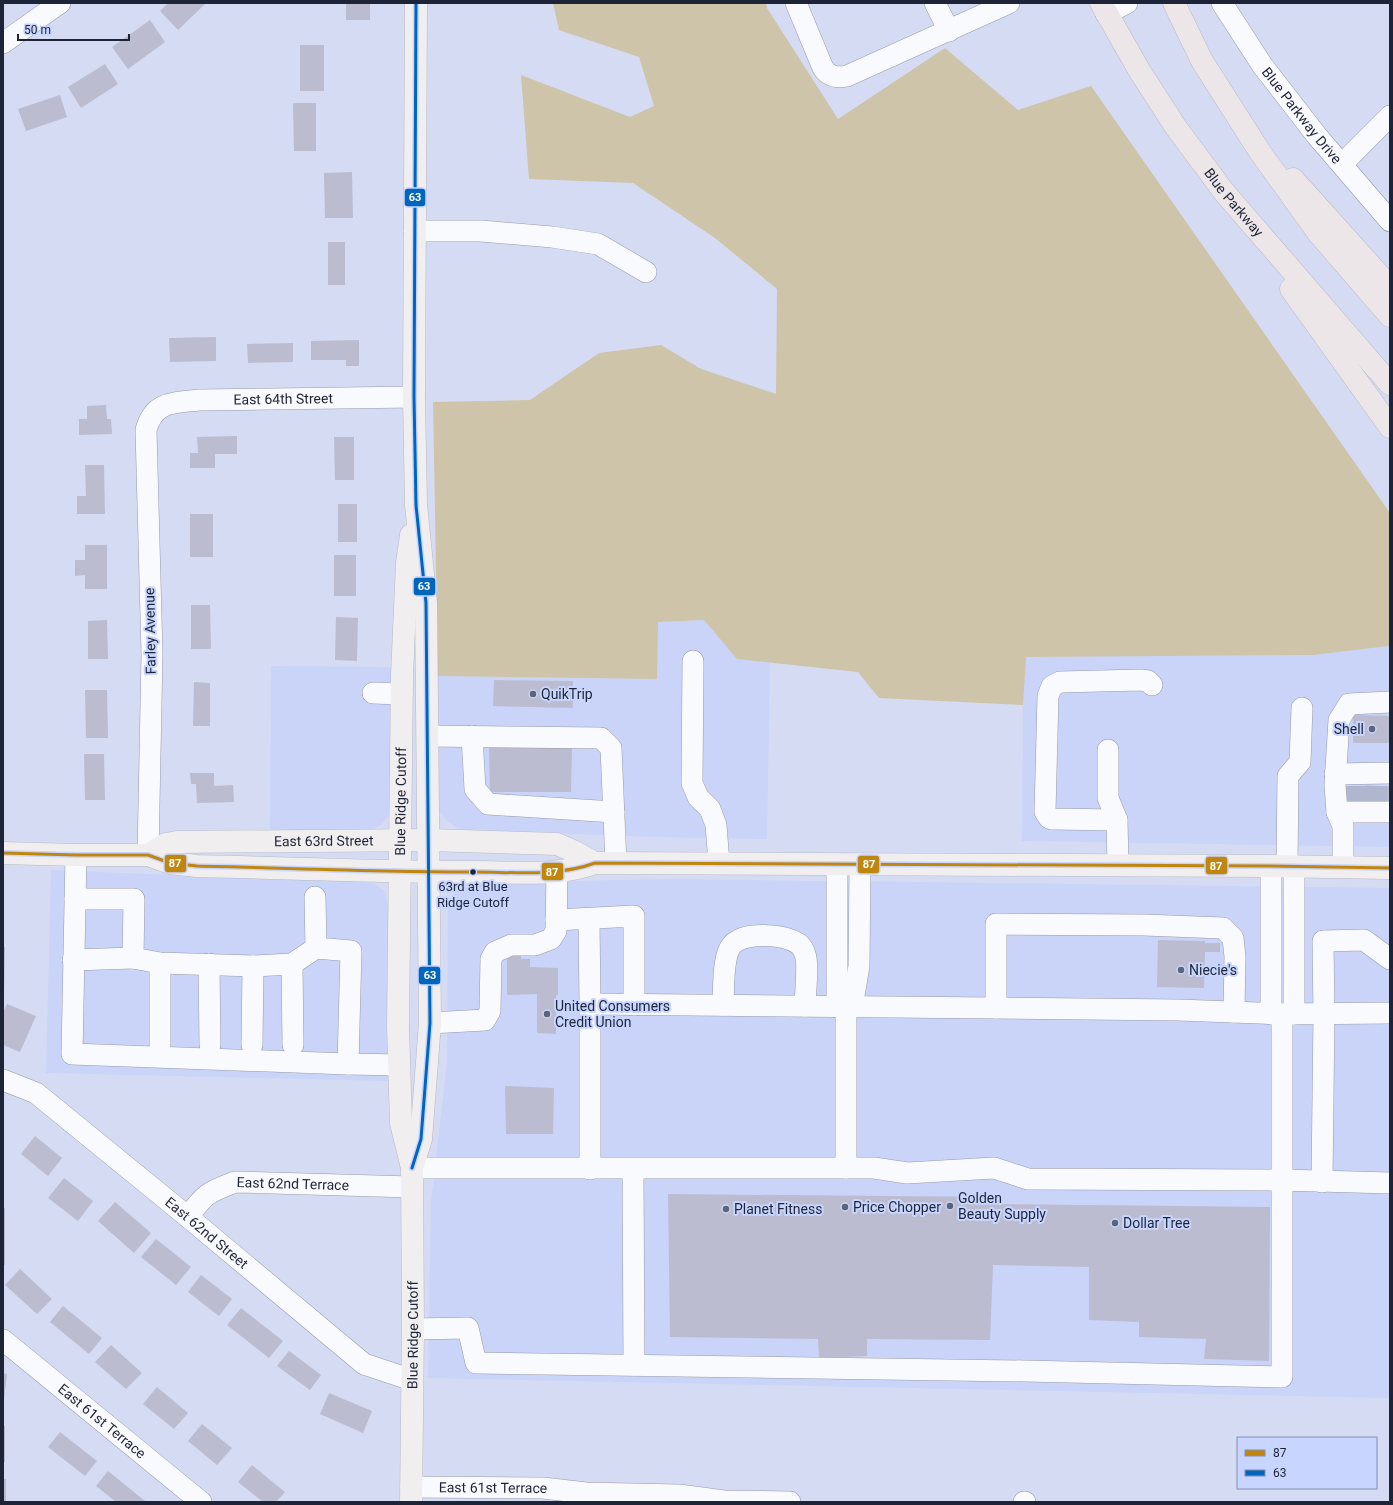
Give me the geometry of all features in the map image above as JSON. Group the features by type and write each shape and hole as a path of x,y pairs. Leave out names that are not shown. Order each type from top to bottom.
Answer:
{"highway":[{"path":"1174,3 1202,61 1260,152 1319,234 1390,316"},
{"name":"Blue Parkway","path":"1104,9 1139,70 1175,126 1224,192 1390,384"},
{"path":"1244,127 1301,186 1390,287"},
{"path":"1224,192 1390,427"}],"main road":[{"name":"Blue Ridge Cutoff","path":"412,1178 421,1139 430,1023 426,603 416,505 414,397 416,3"},
{"name":"Blue Ridge Cutoff","path":"411,1495 413,1329 412,1178 400,1123 398,1065 402,694 407,563 416,505"},
{"name":"East 63rd Street","path":"148,855 166,844 177,842 429,840 556,844 595,863"},
{"name":"East 63rd Street","path":"3,853 148,855 170,863 197,866 429,872 556,872 580,868 595,863 1284,866 1390,868"}],"street":[{"path":"3,43 60,3"},
{"path":"796,3 823,68 830,76 835,77 847,76 1009,3"},
{"path":"935,3 949,31"},
{"path":"1104,9 1127,3"},
{"name":"Blue Parkway Drive","path":"1222,3 1262,65 1317,136 1390,221"},
{"path":"1342,164 1390,116"},
{"path":"414,230 481,231 552,237 598,244 646,272"},
{"name":"East 64th Street","path":"156,410 167,404 199,400 414,397"},
{"name":"Farley Avenue","path":"148,855 152,654 146,430 149,419 156,410"},
{"path":"693,661 692,783 698,796 710,809 716,825 719,863"},
{"path":"1118,820 1052,819 1046,816 1048,696 1052,686 1060,682 1141,680 1148,681 1152,685"},
{"path":"373,693 402,694"},
{"path":"1343,867 1343,826 1337,812 1334,785 1339,720 1349,704 1390,702"},
{"path":"413,1329 468,1328 476,1363 1282,1377 1284,866 1288,776 1300,762 1302,708"},
{"path":"428,736 601,738 612,748 616,863"},
{"path":"472,736 475,789 488,804 614,812"},
{"path":"1108,750 1108,798 1118,820 1118,866"},
{"path":"1335,774 1372,794"},
{"path":"1337,812 1372,794"},
{"path":"76,855 72,1054 398,1065"},
{"path":"837,864 845,1007 846,1168"},
{"path":"845,1007 859,966 860,864"},
{"path":"430,1023 485,1020 490,1011 491,959 495,952 511,945 535,945 551,939 556,931 556,872"},
{"path":"315,897 316,948"},
{"path":"75,899 134,899 133,958"},
{"path":"556,920 634,916 634,1005"},
{"path":"590,919 590,1169"},
{"path":"996,1008 996,924 1144,925 1223,928 1233,938 1235,957 1234,1012"},
{"path":"723,1005 724,965 731,946 743,937 755,936 783,937 800,944 805,955 806,964 805,1006"},
{"path":"1322,1182 1324,1014 1323,941 1364,940 1390,959"},
{"path":"74,960 133,958 160,963 253,966 292,964 316,948 351,951 348,1064"},
{"path":"160,963 160,1045"},
{"path":"210,964 210,1045"},
{"path":"292,964 293,1045"},
{"path":"252,1045 253,966"},
{"path":"590,1004 1178,1010 1283,1014 1390,1013"},
{"name":"East 62nd Street","path":"3,1080 36,1093 188,1217 364,1364 412,1380"},
{"name":"East 62nd Terrace","path":"188,1217 199,1200 210,1192 236,1182 412,1178 590,1169 874,1168 907,1173 994,1168 1028,1179 1282,1180 1390,1183"},
{"path":"632,1169 634,1365"},
{"name":"East 61st Terrace","path":"3,1340 201,1502"},
{"name":"East 61st Terrace","path":"411,1495 543,1488 586,1493 679,1494 724,1501 790,1502"}],"shaded area":[{"path":"553,3 766,3 767,8 838,119 945,48 1018,110 1091,86 1390,513 1390,647 1388,646 1314,655 1026,657 1023,705 879,698 858,672 737,659 704,620 658,622 657,679 438,676 433,402 530,400 599,353 661,345 701,369 776,394 777,289 715,238 633,183 529,179 521,75 630,117 654,106 639,57 559,30"},
{"path":"704,620 737,659 770,662 767,839 655,837 468,830 458,828 447,821 438,810 438,676 656,679 658,622"},
{"path":"1388,646 1390,647 1390,847 1022,841 1023,705 1025,657 1314,655"},
{"path":"271,666 394,667 392,801 388,816 381,825 371,830 270,832"},
{"path":"51,870 353,880 374,884 384,890 388,906 388,1081 46,1073"},
{"path":"667,879 1390,888 1390,1398 428,1378 431,1202 447,1062 448,906 455,892 468,885 486,883"}],"building":[{"path":"168,3 206,3 178,30 160,11"},
{"path":"346,3 370,3 370,20 346,20"},
{"path":"150,20 165,42 128,69 112,47"},
{"path":"300,45 324,45 324,91 300,91"},
{"path":"105,64 118,84 81,108 68,87"},
{"path":"60,95 67,117 26,131 18,109"},
{"path":"293,103 316,103 316,151 294,151"},
{"path":"352,172 353,218 325,218 324,173"},
{"path":"328,242 345,242 345,285 328,285"},
{"path":"216,337 216,361 170,362 169,338"},
{"path":"359,340 359,366 346,366 346,360 311,360 311,341"},
{"path":"293,343 293,362 248,363 247,344"},
{"path":"106,405 107,419 111,419 112,434 79,435 79,419 87,419 87,406"},
{"path":"237,436 237,454 215,454 215,468 190,468 190,453 198,453 197,437"},
{"path":"334,437 354,437 354,480 335,480"},
{"path":"85,465 104,465 105,514 77,514 77,496 86,496"},
{"path":"338,504 357,504 357,542 338,542"},
{"path":"190,514 213,514 213,557 190,557"},
{"path":"85,545 107,545 107,589 85,589 85,575 75,576 75,560 85,560"},
{"path":"334,555 356,555 356,596 334,596"},
{"path":"191,605 210,605 211,649 191,649"},
{"path":"336,617 358,618 357,661 335,660"},
{"path":"107,620 108,659 88,659 88,621"},
{"name":"QuikTrip","path":"494,680 573,681 573,708 493,706"},
{"path":"194,682 210,683 210,726 193,726"},
{"path":"85,690 107,690 108,738 86,738"},
{"name":"Shell","path":"1353,715 1390,716 1390,743 1353,743"},
{"path":"489,748 572,748 571,792 490,792"},
{"path":"84,754 104,754 105,800 85,800"},
{"path":"190,773 214,773 214,786 233,785 234,802 197,803 196,784 191,784"},
{"path":"1341,786 1390,786 1390,805 1341,805"},
{"name":"Niecie's","path":"1158,940 1205,941 1205,943 1220,943 1220,952 1205,952 1204,988 1157,987"},
{"path":"3,947 5,947 4,993 3,993"},
{"name":"United Consumers Credit Union","path":"507,956 521,956 521,959 530,959 530,967 558,968 556,1034 537,1033 537,994 507,995"},
{"path":"7,1004 36,1016 20,1052 3,1045 3,1012"},
{"path":"505,1086 554,1088 553,1134 506,1134"},
{"path":"35,1136 62,1158 48,1176 21,1154"},
{"path":"64,1178 93,1201 78,1221 48,1198"},
{"path":"668,1194 992,1197 993,1204 1270,1207 1269,1361 1204,1359 1206,1339 1139,1337 1139,1322 1089,1320 1089,1267 993,1265 990,1340 867,1339 867,1356 819,1358 818,1339 670,1337"},
{"path":"115,1202 151,1233 134,1253 98,1221"},
{"path":"3,1207 5,1208 5,1265 3,1265"},
{"path":"156,1239 191,1267 176,1285 141,1257"},
{"path":"20,1269 52,1299 37,1314 5,1285"},
{"path":"201,1275 232,1299 219,1316 188,1292"},
{"path":"63,1306 102,1338 89,1354 50,1322"},
{"path":"241,1308 283,1341 269,1358 227,1325"},
{"path":"111,1345 142,1373 126,1389 95,1362"},
{"path":"289,1351 321,1375 310,1390 277,1366"},
{"path":"3,1373 7,1374 4,1400 3,1400"},
{"path":"157,1387 188,1413 174,1429 143,1404"},
{"path":"329,1393 372,1411 363,1433 320,1414"},
{"path":"202,1424 232,1448 217,1465 188,1441"},
{"path":"3,1426 5,1426 5,1462 3,1462"},
{"path":"60,1432 97,1461 85,1476 48,1447"},
{"path":"252,1465 285,1492 276,1502 263,1502 238,1482"},
{"path":"108,1471 145,1501 116,1502 96,1486"},
{"path":"3,1479 6,1479 6,1502 3,1502"}],"tunnel":[{"path":"1358,786 1358,805"},
{"path":"1376,805 1377,786"}],"transit line":[{"name":"63","path":"412,1168 421,1139 430,1023 426,603 416,505 414,397 416,3"},
{"name":"87","path":"3,853 148,855 170,863 197,866 370,871 520,873 551,872 595,863 1271,866 1390,868"}],"place":[{"name":"QuikTrip","path":"533,694"},
{"name":"Shell","path":"1372,729"},
{"name":"63rd at Blue Ridge Cutoff","path":"473,872"},
{"name":"Niecie's","path":"1181,970"},
{"name":"United Consumers Credit Union","path":"547,1014"},
{"name":"Golden Beauty Supply","path":"950,1206"},
{"name":"Price Chopper","path":"845,1207"},
{"name":"Planet Fitness","path":"726,1209"},
{"name":"Dollar Tree","path":"1115,1223"}]}
